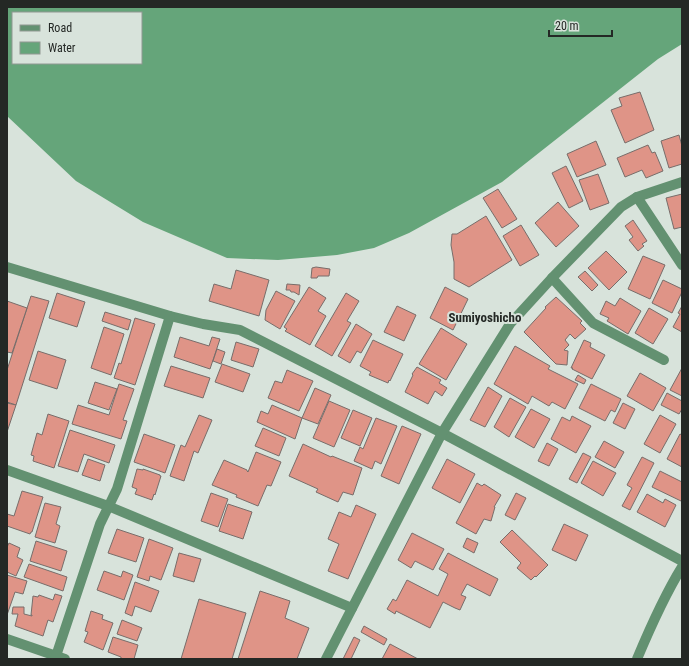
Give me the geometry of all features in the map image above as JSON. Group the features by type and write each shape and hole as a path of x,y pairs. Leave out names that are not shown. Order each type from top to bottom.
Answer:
{"street":[{"path":"326,659 442,433 510,324 621,207 636,197 682,182"},
{"path":"636,197 682,265"},
{"path":"7,267 170,316 203,324 240,330 442,433 682,561"},
{"path":"552,278 593,323 664,360"},
{"path":"7,639 59,658 100,524 117,490 170,316"},
{"path":"7,470 108,506 352,608"},
{"path":"637,659 645,639 682,567"}],"water":[{"path":"7,7 682,7 682,44 658,59 502,182 409,233 374,248 337,255 278,260 227,258 143,222 76,181 7,116"}],"building":[{"path":"640,92 654,130 625,143 611,110 622,106 619,98"},
{"path":"679,135 682,146 682,164 669,168 661,141"},
{"path":"596,141 606,165 577,177 567,154"},
{"path":"648,145 652,153 655,152 663,171 646,178 642,170 625,177 617,158"},
{"path":"566,166 583,201 569,208 552,173"},
{"path":"598,174 609,203 590,210 579,180"},
{"path":"498,189 517,219 502,228 483,198"},
{"path":"682,194 682,227 674,229 666,198"},
{"path":"558,202 579,226 556,247 535,223"},
{"path":"486,216 512,260 469,287 454,279 454,262 451,245 452,234 457,234"},
{"path":"633,220 647,241 642,244 644,246 638,251 629,240 633,237 625,226"},
{"path":"521,225 539,255 520,266 503,236"},
{"path":"606,251 627,272 609,290 588,268"},
{"path":"643,256 665,265 650,299 628,289"},
{"path":"316,267 330,269 329,276 318,276 317,278 311,278 312,268"},
{"path":"236,270 269,280 259,316 209,301 214,284 231,289"},
{"path":"585,271 598,285 592,291 578,277"},
{"path":"663,280 682,289 672,313 652,303"},
{"path":"287,284 300,285 299,295 291,292 290,290 286,290"},
{"path":"309,287 326,298 318,311 326,316 310,345 285,331 287,329 284,327"},
{"path":"445,287 468,299 453,330 430,318"},
{"path":"276,291 295,301 280,329 265,320 266,310"},
{"path":"57,293 85,302 77,327 49,318"},
{"path":"346,293 359,301 347,321 351,323 332,356 315,346"},
{"path":"31,296 49,301 16,405 7,402 7,370"},
{"path":"556,297 582,321 580,323 586,329 575,339 570,334 565,340 569,345 564,350 568,351 567,365 556,364 524,332 546,308 545,307"},
{"path":"620,298 641,311 628,334 607,321 609,318 600,314 606,301 615,306"},
{"path":"7,301 27,308 12,353 7,352"},
{"path":"397,306 416,315 404,341 384,332"},
{"path":"682,306 682,332 673,327 680,314 678,313"},
{"path":"649,308 668,319 653,344 635,333"},
{"path":"105,312 131,320 128,330 102,321"},
{"path":"135,318 155,324 135,385 114,378 119,363 121,364"},
{"path":"356,324 372,334 361,353 357,351 350,363 338,356"},
{"path":"104,327 124,334 111,375 91,368"},
{"path":"441,328 467,344 446,380 419,364"},
{"path":"180,337 209,346 212,337 220,339 210,369 174,357"},
{"path":"373,340 403,354 388,383 369,375 371,372 360,366"},
{"path":"584,340 591,343 590,347 605,355 592,379 571,368"},
{"path":"236,342 259,349 253,367 231,360"},
{"path":"515,346 550,366 548,369 578,384 565,409 552,402 549,406 532,396 528,404 494,384"},
{"path":"217,349 225,352 221,364 213,361"},
{"path":"38,351 66,360 57,389 29,380"},
{"path":"222,364 250,374 243,392 215,382"},
{"path":"171,366 210,378 203,398 164,386"},
{"path":"417,367 441,380 439,383 447,388 442,396 435,391 428,404 405,392 413,375 412,374"},
{"path":"682,368 682,396 670,390"},
{"path":"287,370 313,381 299,411 268,398 275,381 282,383"},
{"path":"640,373 666,388 653,411 627,396"},
{"path":"578,375 586,380 584,384 575,380"},
{"path":"95,382 117,389 109,410 88,403"},
{"path":"119,384 134,389 123,420 127,421 121,439 72,424 78,405 109,415"},
{"path":"591,384 621,399 615,412 611,410 605,421 579,408"},
{"path":"488,387 502,396 485,427 470,420"},
{"path":"315,388 331,395 318,424 302,418"},
{"path":"667,393 682,401 682,409 679,414 661,405"},
{"path":"510,398 526,407 509,437 494,427"},
{"path":"329,401 350,410 334,447 313,438"},
{"path":"7,403 16,405 7,432"},
{"path":"623,403 635,409 625,429 613,423"},
{"path":"272,405 302,418 295,439 257,422 261,411 268,414"},
{"path":"531,409 550,419 534,448 515,437"},
{"path":"353,410 372,418 360,446 341,438"},
{"path":"48,414 69,421 54,468 33,461 34,456 31,455 37,433 42,435"},
{"path":"199,415 212,420 198,453 194,451 184,481 170,476 181,445 185,447"},
{"path":"660,415 676,424 660,453 644,444"},
{"path":"572,416 591,426 576,453 551,439 562,417 570,421"},
{"path":"376,418 397,426 381,464 375,461 372,469 354,461 360,447 363,449"},
{"path":"402,426 421,434 399,484 381,476"},
{"path":"263,428 286,438 279,456 255,446"},
{"path":"70,430 115,445 109,463 84,454 78,472 58,466"},
{"path":"144,434 175,445 165,473 134,462"},
{"path":"680,434 682,435 682,467 667,459"},
{"path":"604,441 624,452 615,468 595,457"},
{"path":"547,443 558,449 549,466 538,461"},
{"path":"303,444 331,457 332,456 362,468 353,495 343,492 338,502 316,492 318,489 289,476"},
{"path":"256,452 281,462 271,486 267,485 258,506 236,497 237,495 212,485 224,460 247,470 248,472"},
{"path":"583,453 591,457 577,483 569,479"},
{"path":"642,457 654,463 630,510 622,506 632,488 627,485"},
{"path":"88,459 105,465 100,481 82,475"},
{"path":"447,459 475,474 460,503 432,488"},
{"path":"593,461 616,473 603,496 581,483"},
{"path":"137,469 143,469 161,476 152,500 135,494 137,489 132,487"},
{"path":"660,471 682,482 681,501 652,487"},
{"path":"477,483 482,486 484,484 501,495 494,507 491,521 484,519 476,534 456,523"},
{"path":"22,491 43,497 32,532 30,534 7,526 7,514 14,516"},
{"path":"211,493 228,499 218,527 201,521"},
{"path":"516,493 526,498 515,520 505,515"},
{"path":"647,494 663,503 665,499 676,505 665,527 637,512"},
{"path":"45,503 61,507 56,524 60,526 55,543 35,537"},
{"path":"228,504 252,512 243,539 219,531"},
{"path":"356,505 376,514 348,579 328,571 339,544 328,539 339,512 351,517"},
{"path":"564,524 588,535 576,561 552,550"},
{"path":"117,529 144,538 136,562 108,553"},
{"path":"512,530 548,565 531,580 517,568 521,563 500,542"},
{"path":"412,533 444,549 433,570 415,561 411,568 398,560"},
{"path":"467,538 478,543 474,553 463,547"},
{"path":"149,539 173,548 161,580 150,576 149,581 137,577"},
{"path":"36,541 67,551 61,571 30,561"},
{"path":"9,543 20,548 17,557 23,560 16,576 7,572 7,547"},
{"path":"179,553 201,559 194,582 173,576"},
{"path":"448,553 498,579 490,596 467,584 461,595 466,597 460,610 443,602 430,628 396,611 395,614 387,609 393,599 396,601 407,580 438,596 448,574 439,569"},
{"path":"29,564 67,577 63,591 24,577"},
{"path":"104,571 121,577 123,571 133,575 124,600 97,590"},
{"path":"7,575 27,581 23,594 15,592 7,615"},
{"path":"135,582 159,591 151,612 135,606 132,616 125,613"},
{"path":"260,591 290,601 285,618 309,628 297,659 238,659"},
{"path":"55,594 62,596 53,622 48,620 43,636 15,626 18,614 12,614 13,607 24,607 24,614 32,616 33,596 38,597 39,595 53,600"},
{"path":"199,599 246,613 232,659 181,659"},
{"path":"91,611 103,615 102,619 113,623 103,650 84,642 88,632 85,631"},
{"path":"122,620 142,628 137,641 117,634"},
{"path":"364,626 387,639 384,645 361,632"},
{"path":"113,637 138,645 134,659 121,659 121,657 108,652"},
{"path":"354,637 360,640 351,659 343,659"},
{"path":"390,644 418,659 382,659"}],"district":[{"name":"Sumiyoshicho","path":"485,317"}]}
